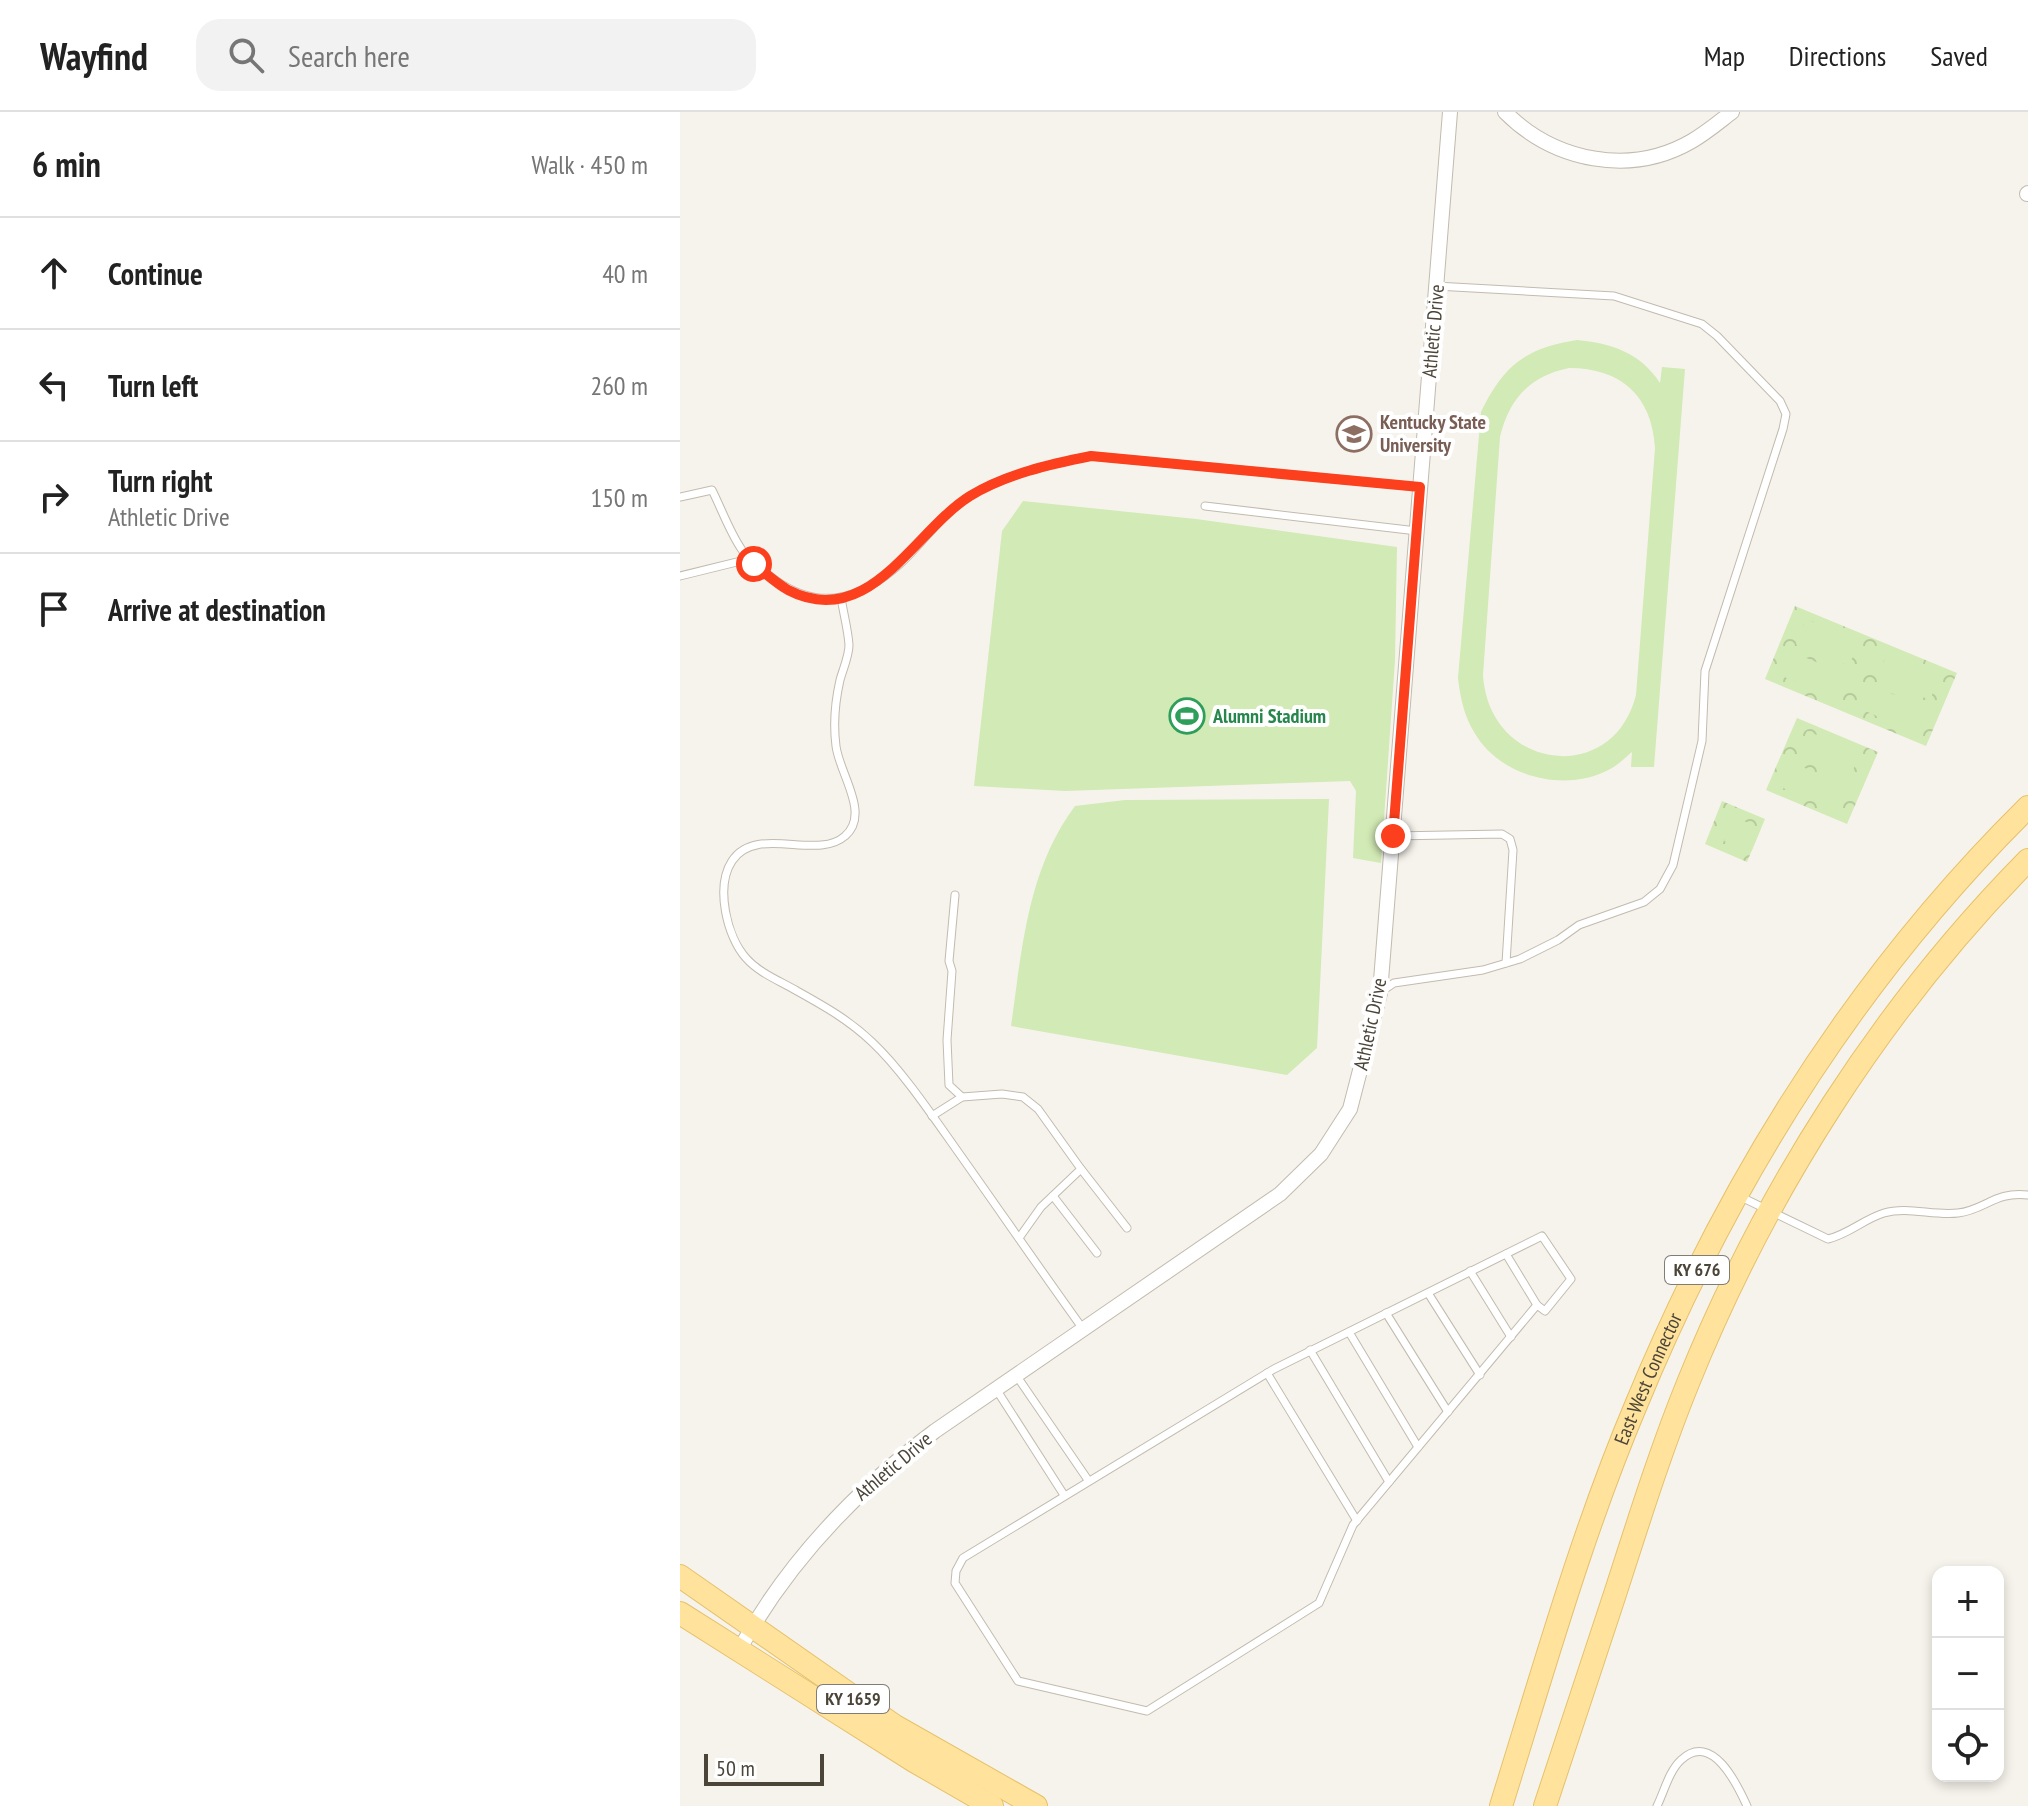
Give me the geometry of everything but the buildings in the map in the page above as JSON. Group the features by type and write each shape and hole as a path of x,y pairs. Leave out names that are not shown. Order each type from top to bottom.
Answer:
{"main road":[{"name":"East-West Connector","path":"1501,1806 1564,1602 1635,1407 1679,1307 1736,1195 1786,1109 1860,1000 1924,919 2028,807"},
{"name":"East-West Connector","path":"1545,1806 1669,1430 1714,1322 1770,1212 1810,1142 1872,1047 1944,954 2028,860"},
{"name":"KY 1659","path":"680,1576 895,1726 1036,1806"},
{"name":"KY 1659","path":"680,1613 914,1761 992,1806"}],"street":[{"name":"Athletic Drive","path":"738,1652 752,1625 803,1555 840,1512 890,1464 1280,1194 1321,1154 1350,1109 1380,993 1450,112"},
{"path":"1505,112 1524,129 1556,149 1590,158 1624,161 1675,149 1707,132 1732,112"}],"lane":[{"path":"1380,993 1394,983 1483,970 1506,963 1558,940 1579,925 1644,902 1660,889 1673,865 1702,741 1705,671 1786,414 1780,401 1702,324 1614,296 1436,286"},
{"path":"680,497 712,490 749,559 788,590 816,600 841,597 869,586 901,563 924,536 972,495 1049,464 1091,456 1420,487"},
{"path":"1205,506 1417,531"},
{"path":"680,576 749,559"},
{"path":"841,597 849,647 835,703 834,724 836,749 856,805 855,819 845,837 832,843 761,844 739,853 733,859 726,877 728,921 747,959 761,971 838,1014 874,1044 932,1116 1083,1329"},
{"path":"1393,836 1502,834 1510,839 1513,850 1506,963"},
{"path":"955,895 947,1040 949,1085 962,1097"},
{"path":"932,1116 962,1097 1002,1094 1023,1097 1038,1109 1127,1228"},
{"path":"1019,1238 1053,1196 1081,1169"},
{"path":"1736,1195 1828,1239 1843,1236 1881,1214 1902,1210 1960,1213 2002,1195 2028,1195"},
{"path":"1053,1196 1097,1253"},
{"path":"1506,1254 1537,1305 1545,1311 1571,1279 1542,1236 1470,1271 1267,1373 1088,1480 963,1558 956,1571 955,1583 1018,1681 1147,1711 1319,1603 1357,1521 1537,1305"},
{"path":"1470,1271 1511,1337"},
{"path":"1428,1293 1480,1375"},
{"path":"1386,1313 1448,1412"},
{"path":"1349,1332 1418,1447"},
{"path":"1310,1350 1389,1482"},
{"path":"1267,1373 1357,1521"},
{"path":"1016,1375 1088,1480"},
{"path":"996,1389 1064,1495"},
{"path":"1657,1806 1675,1767 1681,1760 1696,1753 1705,1753 1720,1760 1747,1806"}],"green space":[{"path":"1577,340 1624,351 1644,364 1660,383 1662,367 1685,369 1654,767 1631,767 1632,752 1615,766 1594,776 1575,780 1536,777 1500,761 1474,732 1461,699 1458,678 1481,412 1499,382 1518,361 1559,343","holes":["1569,368 1604,373 1630,388 1648,414 1653,430 1655,448 1636,695 1623,724 1603,744 1579,754 1553,756 1528,748 1506,732 1490,707 1483,675 1500,437 1509,411 1532,383"]},
{"name":"Alumni Stadium","path":"1023,501 1196,519 1397,547 1395,660 1381,863 1353,858 1356,791 1350,781 1065,791 974,786 1002,531"},
{"path":"1795,606 1957,673 1926,746 1765,679"},
{"path":"1806,619 1859,641 1849,666 1796,644"},
{"path":"1792,652 1845,674 1835,699 1782,676"},
{"path":"1887,653 1940,675 1930,700 1877,678"},
{"path":"1873,686 1927,708 1916,733 1863,710"},
{"path":"1797,718 1878,752 1847,824 1766,790"},
{"path":"1807,731 1860,753 1850,778 1797,756"},
{"path":"1793,763 1846,785 1836,810 1783,788"},
{"path":"1329,799 1317,1048 1287,1075 1011,1026 1023,940 1037,884 1046,857 1075,806 1125,800"},
{"path":"1722,801 1765,819 1747,862 1705,844"},
{"path":"1734,817 1761,828 1751,852 1724,841"}],"place":[{"name":"Kentucky State University","path":"1354,434"},
{"name":"Alumni Stadium","path":"1187,716"}],"route":[{"path":"754,564 788,590 816,600 831,600 851,594 869,586 901,563 924,536 972,495 1049,464 1091,456 1420,487 1393,836"}]}
